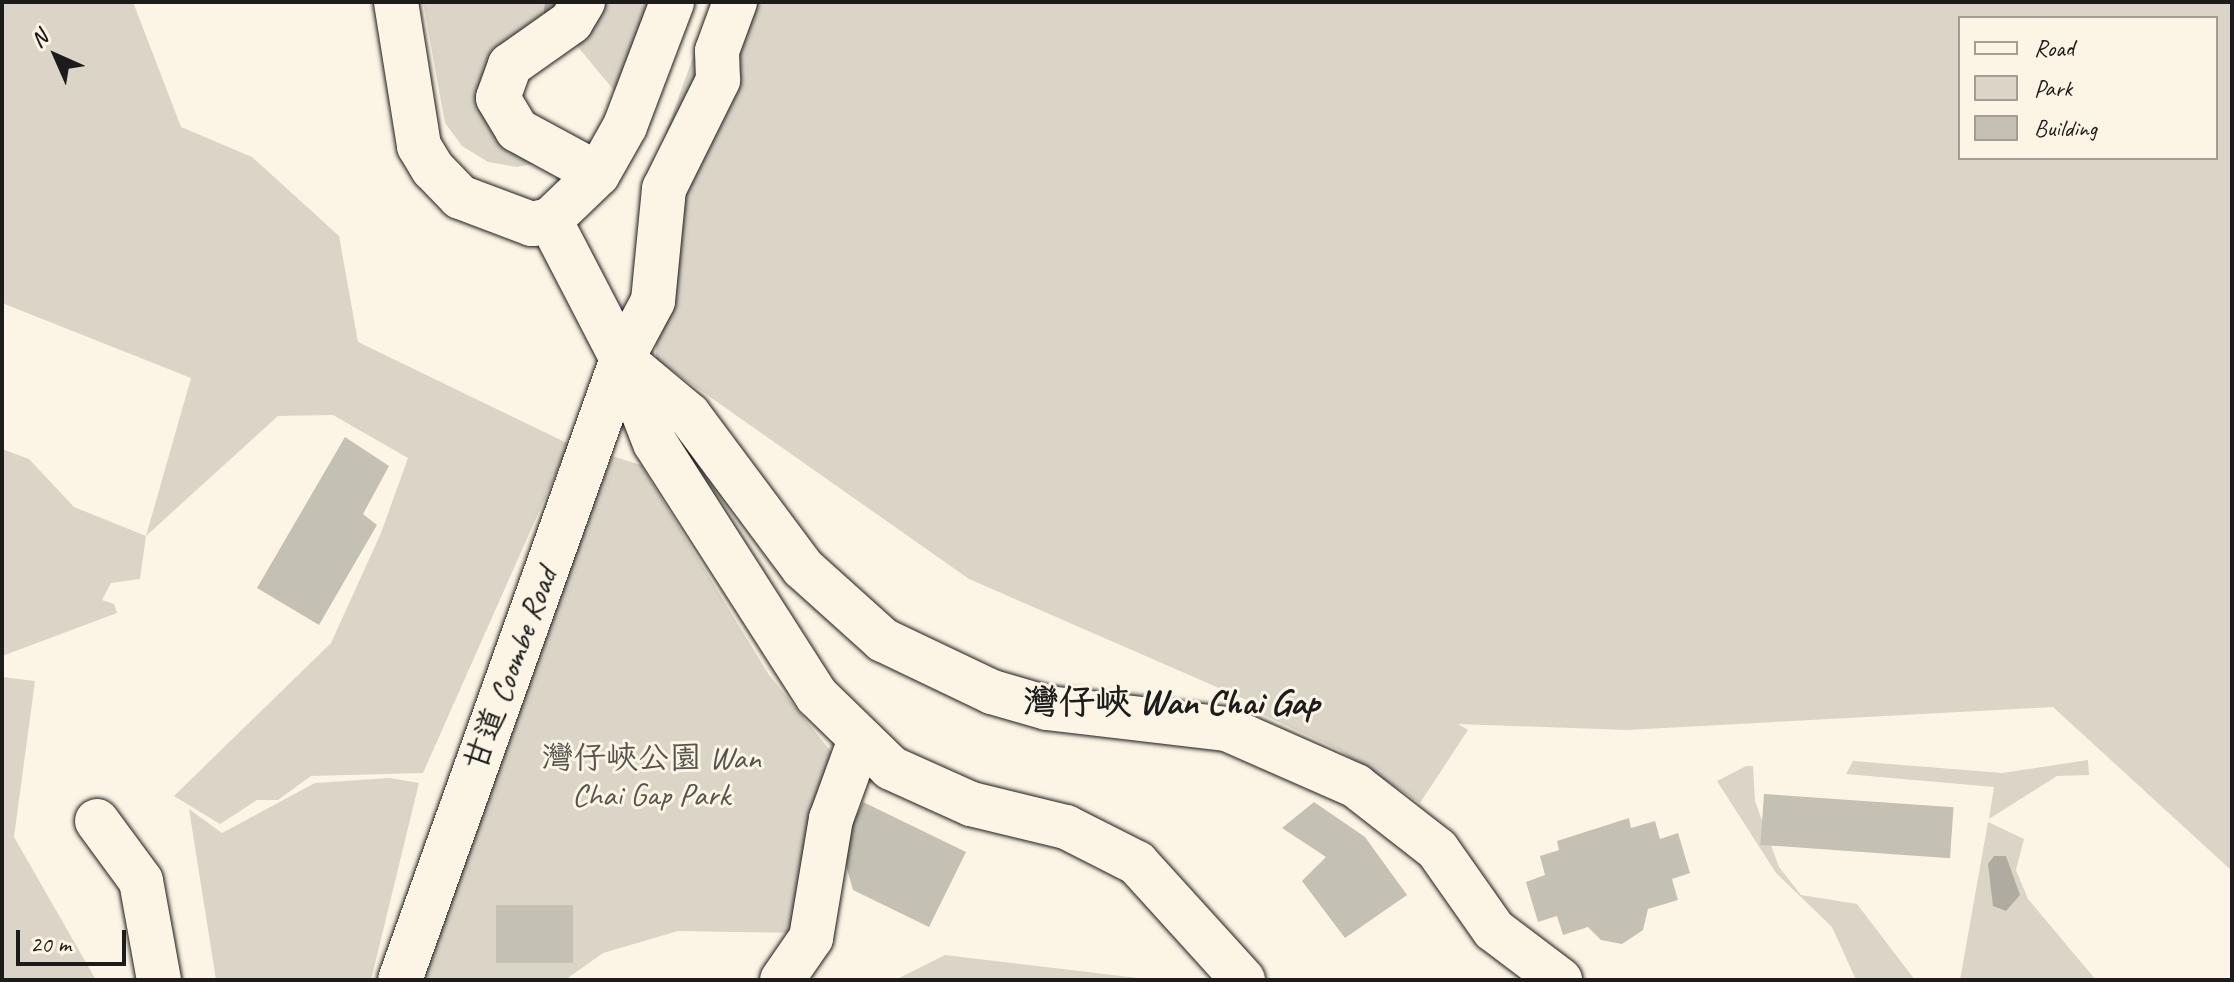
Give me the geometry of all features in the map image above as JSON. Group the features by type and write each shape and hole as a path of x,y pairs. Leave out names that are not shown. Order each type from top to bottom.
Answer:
{"street":[{"path":"396,2 419,146 433,169 485,211 532,224 550,220 598,174 625,126 672,2"},
{"path":"583,2 571,22 510,65 498,98 517,130 598,174"},
{"name":"甘道 Coombe Road","path":"400,980 622,359 653,301 664,189 718,80 717,51 735,2"},
{"path":"550,220 622,359 655,443 757,609 859,742 891,768 971,804 1066,827 1137,863 1243,980"},
{"path":"622,359 689,415 803,568 883,640 992,692 1047,708 1227,729 1356,786 1428,841 1494,930 1560,980"},
{"path":"789,974 811,938 831,819 859,742"},
{"path":"97,821 141,881 159,980"}],"green space":[{"path":"2,2 133,2 181,127 252,157 339,236 358,342 569,444 423,773 311,776 278,800 257,800 220,824 174,796 331,643 381,533 408,458 333,415 278,416 146,536 191,378 2,303"},
{"path":"423,2 652,2 618,95 547,10 493,64 546,161 517,167 488,162 462,146 445,123"},
{"path":"713,2 2232,2 2232,871 2053,707 1627,730 1458,724 1468,730 1420,803 1339,750 1255,711 1258,705 969,579 656,359 661,146"},
{"path":"2,449 29,459 74,507 146,536 140,579 111,583 102,600 114,604 117,613 2,656"},
{"name":"灣仔峽公園 Wan Chai Gap Park","path":"612,456 641,465 769,675 833,754 801,933 678,931 603,953 565,980 415,980"},
{"path":"2,677 35,681 14,837 96,980 2,980"},
{"path":"2088,760 2089,775 2057,776 1989,819 1994,787 1846,774 1853,761 2002,773"},
{"path":"1746,766 1753,766 1755,801 1779,867 1801,895 1857,904 1915,980 1856,980 1832,927 1776,873 1717,781"},
{"path":"390,778 419,783 371,980 216,980 189,809 222,833 315,783"},
{"path":"1988,822 2024,839 2016,870 2028,899 2096,980 1960,980"},
{"path":"945,955 1155,980 895,980"}],"shaded area":[{"path":"1994,856 2006,856 2020,895 2006,911 1993,906 1988,864"}],"building":[{"path":"345,437 389,466 363,514 377,525 319,625 257,588"},
{"path":"1764,794 1954,807 1950,858 1760,845"},
{"path":"863,802 966,852 929,927 853,890 841,847"},
{"path":"1314,802 1365,837 1407,895 1345,938 1302,881 1326,857 1282,828"},
{"path":"1629,818 1631,828 1655,821 1660,839 1678,833 1690,873 1672,879 1678,900 1648,909 1643,930 1622,944 1601,940 1588,927 1563,935 1557,916 1538,922 1526,882 1545,875 1540,856 1559,850 1557,841"},
{"path":"496,905 573,905 573,963 496,963"}],"waterway":[{"path":"548,23 550,2"}],"district":[{"name":"灣仔峽 Wan Chai Gap","path":"1171,703"}]}
